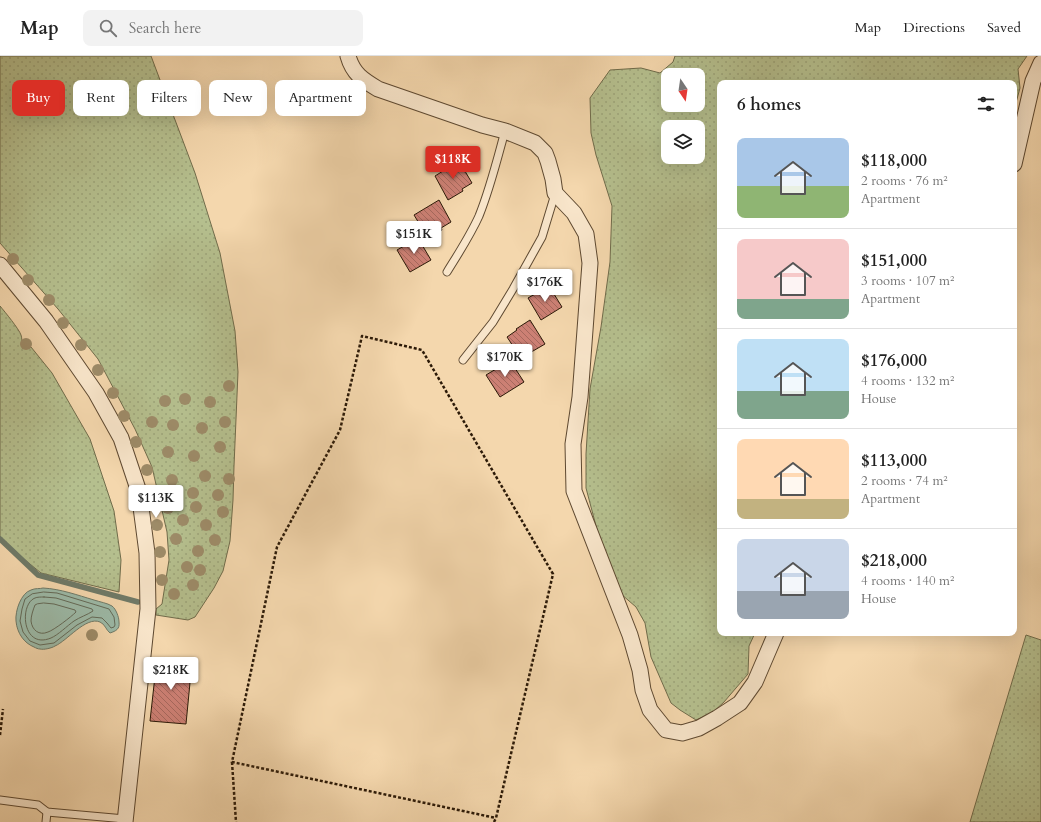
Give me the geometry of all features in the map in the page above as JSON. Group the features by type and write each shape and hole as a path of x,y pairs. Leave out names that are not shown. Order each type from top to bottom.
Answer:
{"street":[{"path":"348,56 350,64 358,75 365,82 378,89 482,125 505,131 535,143 545,153 553,179 555,194 574,213 586,234 590,263 580,398 573,444 574,491 630,635 640,670 643,690 650,710 666,730 682,733 699,728 717,718 740,703 755,682 775,636"},
{"path":"1017,151 1033,81 1041,63"},
{"path":"0,265 46,321 96,393 121,438 139,492 147,553 148,609 125,821"}],"lane":[{"path":"446,272 463,246 478,217 489,188 505,131"},
{"path":"463,360 493,322 521,276 542,237 555,194"},
{"path":"0,800 38,805 47,812 125,821"},
{"path":"46,822 47,812"}],"path":[{"path":"236,822 232,762 277,547 340,430 362,336 422,350 553,574 494,822"},
{"path":"0,735 3,709"},
{"path":"232,762 496,818"}],"green space":[{"path":"0,56 151,56 160,80 137,80 137,116 174,116 195,173 220,253 235,331 238,372 230,541 223,571 195,617 188,620 156,615 156,609 162,604 169,560 167,532 152,467 135,429 98,359 58,309 0,243"},
{"path":"675,56 1027,56 1018,69 1020,88 1017,99 1017,80 717,80 717,636 754,636 749,646 748,674 724,702 712,713 696,720 671,703 651,657 645,623 636,607 621,594 600,541 586,488 586,454 590,389 601,327 610,262 612,206 596,155 591,133 590,98 610,70 641,68 661,72 661,112 705,112 705,68 666,68 673,62"},
{"path":"0,306 20,332 23,346 27,348 31,347 52,373 90,439 114,511 121,560 119,592 41,573 0,537"},
{"path":"1026,635 1041,640 1041,822 970,822"}],"water":[{"path":"43,588 69,592 112,606 118,616 118,628 110,633 102,623 95,621 83,626 52,647 42,649 30,645 24,640 18,630 16,621 19,603 27,592 34,589"}],"building":[{"path":"459,161 472,183 462,189 463,191 448,200 435,176"},
{"path":"439,200 451,222 441,228 442,230 428,238 414,215"},
{"path":"418,238 431,260 410,272 397,250"},
{"path":"549,286 562,307 541,320 528,298"},
{"path":"530,320 545,344 521,358 507,337"},
{"path":"509,359 524,382 500,397 486,375"},
{"path":"157,658 192,662 186,724 150,721"}],"waterway":[{"path":"0,539 38,575 138,602"}]}
